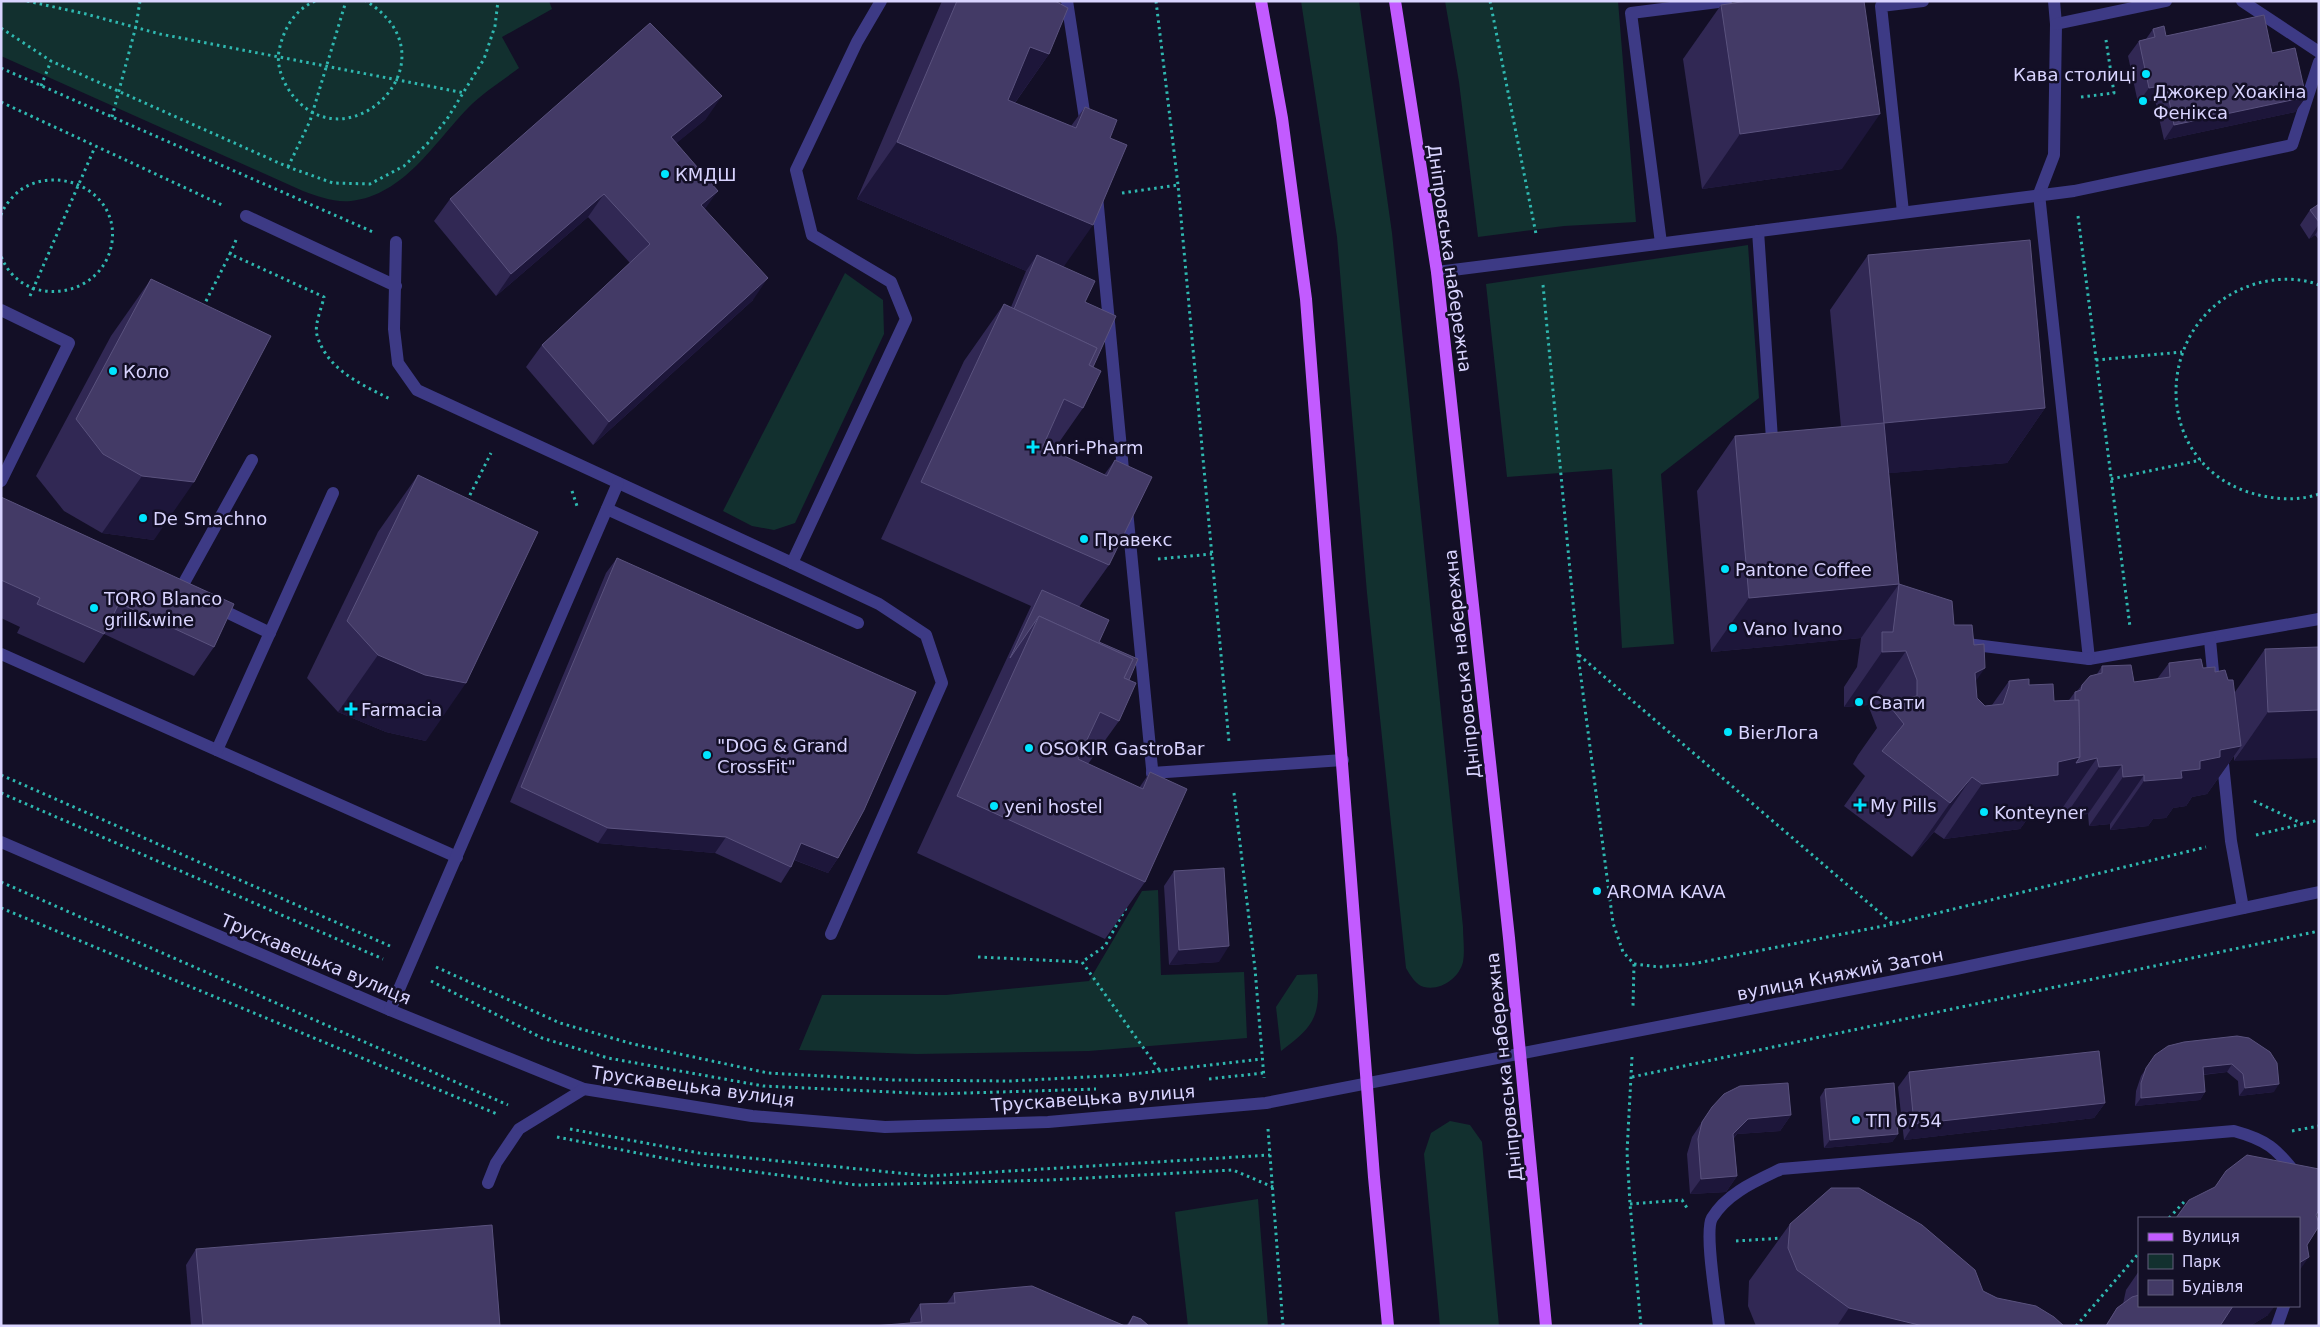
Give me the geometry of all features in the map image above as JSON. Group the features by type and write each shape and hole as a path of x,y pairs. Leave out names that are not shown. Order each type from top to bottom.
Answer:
{"main road":[{"path":"1261,1 1282,118 1306,300 1367,1083 1388,1326"},
{"name":"Дніпровська набережна","path":"1395,1 1437,272 1521,1052 1546,1326"}],"street":[{"path":"792,563 906,319 891,282 812,235 796,170 857,42 881,1"},
{"path":"1067,1 1088,138"},
{"path":"1661,243 1631,13 1726,1"},
{"path":"1904,212 1881,6 1923,1"},
{"path":"2054,1 2056,24 2054,156 2040,194 2089,659"},
{"path":"2056,24 2166,1"},
{"path":"2242,1 2319,52"},
{"path":"1437,272 2074,191 2292,145 2319,62"},
{"path":"1096,192 1155,800"},
{"path":"246,216 396,286"},
{"path":"1758,231 1772,439"},
{"path":"396,242 394,329 398,363 417,390 879,604 926,635 942,683 877,835 831,934"},
{"path":"1,310 69,343 1,481"},
{"path":"252,460 185,592 270,633"},
{"path":"390,1010 618,483"},
{"path":"216,750 333,493"},
{"path":"607,508 858,623"},
{"path":"1955,643 2089,659 2319,620"},
{"path":"2210,640 2216,699"},
{"path":"1,654 457,857"},
{"path":"2220,739 2231,841 2243,908"},
{"path":"1152,773 1343,760"},
{"name":"Трускавецька вулиця","path":"1,842 390,1010 584,1089 752,1116 885,1127 1048,1122 1266,1103 1367,1083"},
{"name":"вулиця Княжий Затон","path":"1367,1083 1956,970 2319,892"},
{"path":"488,1183 496,1163 519,1129 584,1089"},
{"path":"1719,1326 1710,1244 1711,1220 1728,1199 1749,1184 1781,1169 2234,1131 2260,1138 2279,1153 2297,1174 2302,1191"},
{"path":"2277,1326 2284,1307"}],"path":[{"path":"27,1 136,26 160,34 465,93"},
{"path":"112,117 136,26 140,1"},
{"path":"315,1 308,4 292,18 282,36 278,56 281,74 288,90 299,103 313,112 333,118 353,117 371,110 387,97 397,79 402,61 394,26 382,12 366,1"},
{"path":"288,167 313,112 346,1"},
{"path":"1,28 52,61 288,167 333,183 370,184 404,166 427,144 465,93 484,59 495,26 498,1"},
{"path":"1156,1 1178,185 1232,768 1255,969 1283,1326"},
{"path":"1490,1 1540,258 1578,655 1613,924 1623,952 1634,964 1659,967 1692,964 1893,924 2319,820"},
{"path":"2072,98 2114,94 2102,15"},
{"path":"41,86 52,61"},
{"path":"1,68 396,242"},
{"path":"1,102 246,216 230,254 199,315"},
{"path":"19,319 95,147"},
{"path":"1,215 14,195 29,184 45,179 62,179 78,184 93,193 104,207 111,223 112,241 107,258 98,274 68,292 50,293 33,289 17,279 5,265 1,256"},
{"path":"1096,192 1178,185"},
{"path":"2074,191 2133,652"},
{"path":"230,254 324,297 316,333 329,358 346,376 395,401"},
{"path":"2319,285 2290,280 2266,281 2242,288 2220,301 2201,319 2187,340 2178,364 2175,390 2178,415 2187,439 2201,460 2218,477 2240,489 2264,497 2289,499 2319,494"},
{"path":"2096,360 2182,352"},
{"path":"464,509 503,430"},
{"path":"2111,479 2201,460"},
{"path":"569,484 578,508 577,516"},
{"path":"1132,561 1212,554"},
{"path":"1578,655 1893,924"},
{"path":"1,775 414,956 490,994 560,1023 633,1044 768,1073 893,1080 1010,1081 1161,1072 1262,1059"},
{"path":"2226,788 2303,824"},
{"path":"1,793 408,969 542,1038 608,1058 753,1084 935,1094 1099,1089"},
{"path":"978,957 1082,962 1105,946 1130,900"},
{"path":"1632,1077 2319,931"},
{"path":"1082,962 1161,1072"},
{"path":"1634,964 1632,1077 1627,1152 1641,1326"},
{"path":"1205,1080 1263,1073"},
{"path":"1630,1204 1682,1200 1710,1244 1788,1237"},
{"path":"2170,1217 2184,1202"},
{"path":"2076,1326 2138,1254"}],"green space":[{"path":"1,1 549,1 552,9 502,37 519,68 474,103 417,165 387,189 370,197 351,201 339,201 326,199 303,191 1,56"},
{"path":"1301,1 1359,1 1392,233 1463,927 1464,953 1461,968 1448,982 1430,988 1418,984 1406,968 1367,593 1337,237"},
{"path":"1445,1 1618,1 1636,222 1564,226 1478,237 1459,82"},
{"path":"1748,245 1759,398 1661,474 1674,644 1622,648 1612,469 1507,477 1486,284"},
{"path":"845,273 883,300 884,334 795,523 774,530 752,526 723,511"},
{"path":"1158,890 1161,975 1244,972 1247,1038 1089,1051 917,1054 799,1050 822,995 946,995 1089,981 1142,891"},
{"path":"1317,974 1318,1001 1313,1019 1301,1034 1281,1051 1276,1007 1297,975"},
{"path":"1450,1121 1470,1125 1482,1142 1499,1326 1440,1326 1424,1154 1431,1133"},
{"path":"1258,1199 1268,1326 1188,1326 1175,1212"}],"building":[{"path":"957,1 1055,1 1068,8 1049,54 1030,47 1008,100 1076,128 1085,107 1117,120 1110,138 1127,145 1093,225 897,142"},
{"path":"1748,1 1864,1 1880,114 1740,134 1721,5"},
{"path":"2264,15 2272,53 2295,48 2306,97 2174,125 2166,85 2149,88 2139,41 2155,37 2153,29 2164,26 2166,36"},
{"path":"650,23 722,96 671,137 718,191 701,205 768,278 609,422 542,345 650,244 604,194 511,274 450,199"},
{"path":"2319,204 2319,222 2310,210"},
{"path":"2030,240 2045,408 1884,423 1868,255"},
{"path":"1037,255 1095,281 1085,302 1116,316 1093,367 1089,365 1097,348 1014,309"},
{"path":"151,279 271,336 194,482 142,476 103,454 76,419"},
{"path":"1004,304 1097,348 1089,365 1101,371 1083,408 1064,399 1043,446 1107,476 1115,460 1152,477 1109,565 921,482"},
{"path":"1884,423 1899,584 1749,598 1735,436"},
{"path":"418,475 538,532 466,683 425,675 378,655 347,621"},
{"path":"1,497 234,604 214,647 119,603 104,634 37,604 40,598 1,580"},
{"name":"\"DOG & Grand CrossFit\"","path":"617,558 916,692 864,810 838,858 801,843 791,867 726,837 608,828 521,787"},
{"path":"1899,584 1952,601 1954,625 1972,625 1974,645 1984,644 1985,668 1975,673 1977,698 1985,706 2003,704 2009,681 2029,679 2029,685 2053,684 2054,701 2079,700 2080,757 2058,762 2058,775 1982,784 1972,777 1950,803 1882,751 1904,724 1892,709 1896,700 1917,696 1917,680 1906,651 1882,652 1882,632 1893,632"},
{"path":"1042,590 1109,620 1099,642 1138,659 1129,680 1124,678 1133,659 1039,616 1010,658"},
{"path":"1039,616 1133,659 1124,678 1136,683 1119,721 1100,712 1078,759 1143,789 1150,772 1187,789 1145,882 957,796"},
{"path":"2319,647 2319,710 2268,712 2265,649"},
{"path":"2201,659 2203,668 2215,667 2215,672 2225,670 2228,680 2233,680 2241,746 2220,750 2220,757 2200,761 2200,769 2181,771 2182,778 2144,781 2144,775 2123,777 2122,765 2099,767 2097,758 2076,763 2080,757 2079,700 2075,700 2075,692 2081,690 2082,685 2090,676 2102,673 2102,666 2131,665 2134,682 2170,677 2169,663"},
{"path":"1224,868 1229,946 1179,950 1174,871"},
{"path":"2237,1036 2249,1038 2270,1052 2277,1063 2279,1084 2245,1088 2243,1074 2232,1064 2203,1067 2205,1092 2141,1098 2141,1083 2146,1068 2155,1055 2168,1046 2184,1042"},
{"path":"2099,1051 2105,1103 1914,1124 1909,1072"},
{"path":"1788,1083 1791,1115 1748,1119 1733,1134 1737,1176 1701,1179 1698,1139 1702,1122 1712,1107 1724,1094 1740,1086"},
{"name":"ТП 6754","path":"1894,1083 1898,1134 1830,1140 1825,1089"},
{"path":"2247,1155 2319,1169 2319,1210 2316,1215 2319,1226 2307,1245 2309,1257 2300,1262 2300,1217 2177,1217 2189,1200 2215,1187 2226,1171"},
{"path":"1831,1188 1859,1188 1922,1225 1975,1270 1983,1291 1997,1298 2036,1306 2054,1317 2064,1326 1923,1326 1849,1308 1797,1270 1788,1248 1790,1224"},
{"path":"492,1225 500,1326 203,1326 196,1249"},
{"path":"1032,1286 1125,1326 873,1326 922,1322 920,1304 955,1303 954,1293"},
{"path":"2138,1295 2138,1307 2232,1307 2220,1326 2106,1326 2117,1308 2132,1297"},
{"path":"1133,1316 1141,1319 1149,1326 1128,1326"}],"place":[{"name":"Кава столиці","path":"2146,74"},
{"name":"Джокер Хоакіна Фенікса","path":"2143,101"},
{"name":"КМДШ","path":"665,174"},
{"name":"Коло","path":"113,371"},
{"name":"Anri-Pharm","path":"1033,447"},
{"name":"De Smachno","path":"143,518"},
{"name":"Правекс","path":"1084,539"},
{"name":"Pantone Coffee","path":"1725,569"},
{"name":"TORO Blanco grill&wine","path":"94,608"},
{"name":"Vano Ivano","path":"1733,628"},
{"name":"Свати","path":"1859,702"},
{"name":"Farmacia","path":"351,709"},
{"name":"BierЛога","path":"1728,732"},
{"name":"OSOKIR GastroBar","path":"1029,748"},
{"name":"\"DOG & Grand CrossFit\"","path":"707,755"},
{"name":"My Pills","path":"1860,805"},
{"name":"yeni hostel","path":"994,806"},
{"name":"Konteyner","path":"1984,812"},
{"name":"AROMA KAVA","path":"1597,891"},
{"name":"ТП 6754","path":"1856,1120"}]}
